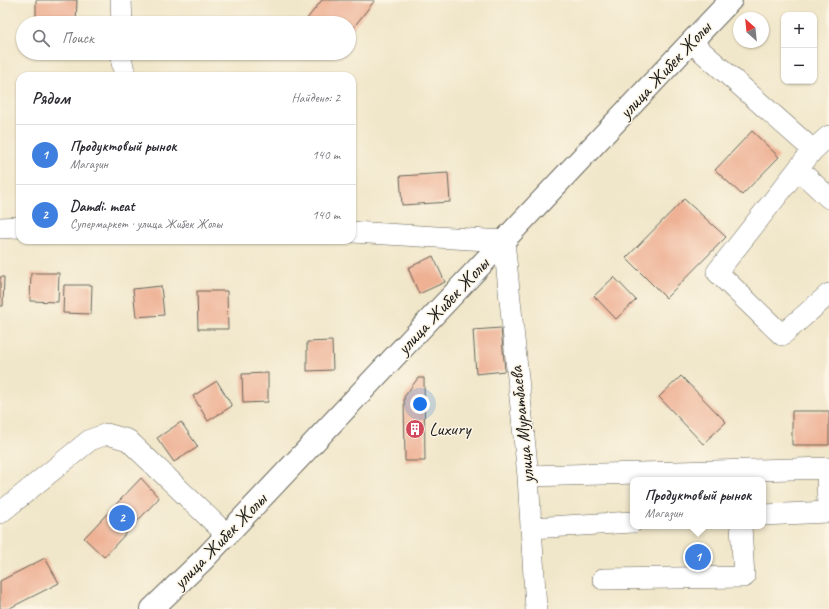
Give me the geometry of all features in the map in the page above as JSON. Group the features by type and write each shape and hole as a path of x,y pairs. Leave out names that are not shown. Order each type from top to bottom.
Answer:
{"main road":[{"name":"улица Жибек Жолы","path":"152,609 204,560 731,0"}],"street":[{"path":"122,0 122,16"},
{"path":"691,42 813,150"},
{"path":"122,60 124,72"},
{"path":"829,136 813,150 717,272 782,335 829,294"},
{"path":"798,169 829,198"},
{"path":"0,228 16,228"},
{"path":"356,232 504,241"},
{"name":"улица Муратбаева","path":"504,241 528,476 536,609"},
{"path":"0,513 90,440 107,434 128,440 227,535"},
{"path":"528,476 828,468 828,512 766,515"},
{"path":"531,528 630,522"},
{"path":"603,579 744,576 741,529"}],"building":[{"path":"36,0 77,0 76,16 36,16"},
{"path":"322,0 375,0 356,24 356,16 309,16"},
{"path":"752,131 779,157 742,195 715,170"},
{"path":"448,173 450,202 402,205 400,176"},
{"path":"684,199 726,237 666,298 626,258"},
{"path":"433,256 445,282 419,294 408,268"},
{"path":"31,273 59,273 58,302 30,301"},
{"path":"0,277 4,277 3,306 0,306"},
{"path":"614,277 636,300 616,319 594,296"},
{"path":"64,285 92,285 91,314 63,313"},
{"path":"161,286 164,315 136,317 133,289"},
{"path":"197,291 227,291 228,329 198,329"},
{"path":"501,328 505,371 476,374 473,330"},
{"path":"332,341 333,370 307,371 307,342"},
{"path":"268,373 268,402 243,403 242,374"},
{"path":"681,376 726,422 703,444 659,397"},
{"name":"Luxury","path":"418,378 424,378 425,461 405,461 404,397"},
{"path":"217,381 232,406 208,421 193,396"},
{"path":"792,411 829,411 829,445 792,445"},
{"path":"181,422 198,447 174,462 157,438"},
{"path":"141,478 159,498 104,557 84,538"},
{"path":"45,558 59,583 8,609 0,609 0,581"}],"place":[{"name":"Luxury","path":"415,429"},
{"name":"Damdi. meat","path":"122,518"},
{"name":"Продуктовый рынок","path":"698,557"}]}
